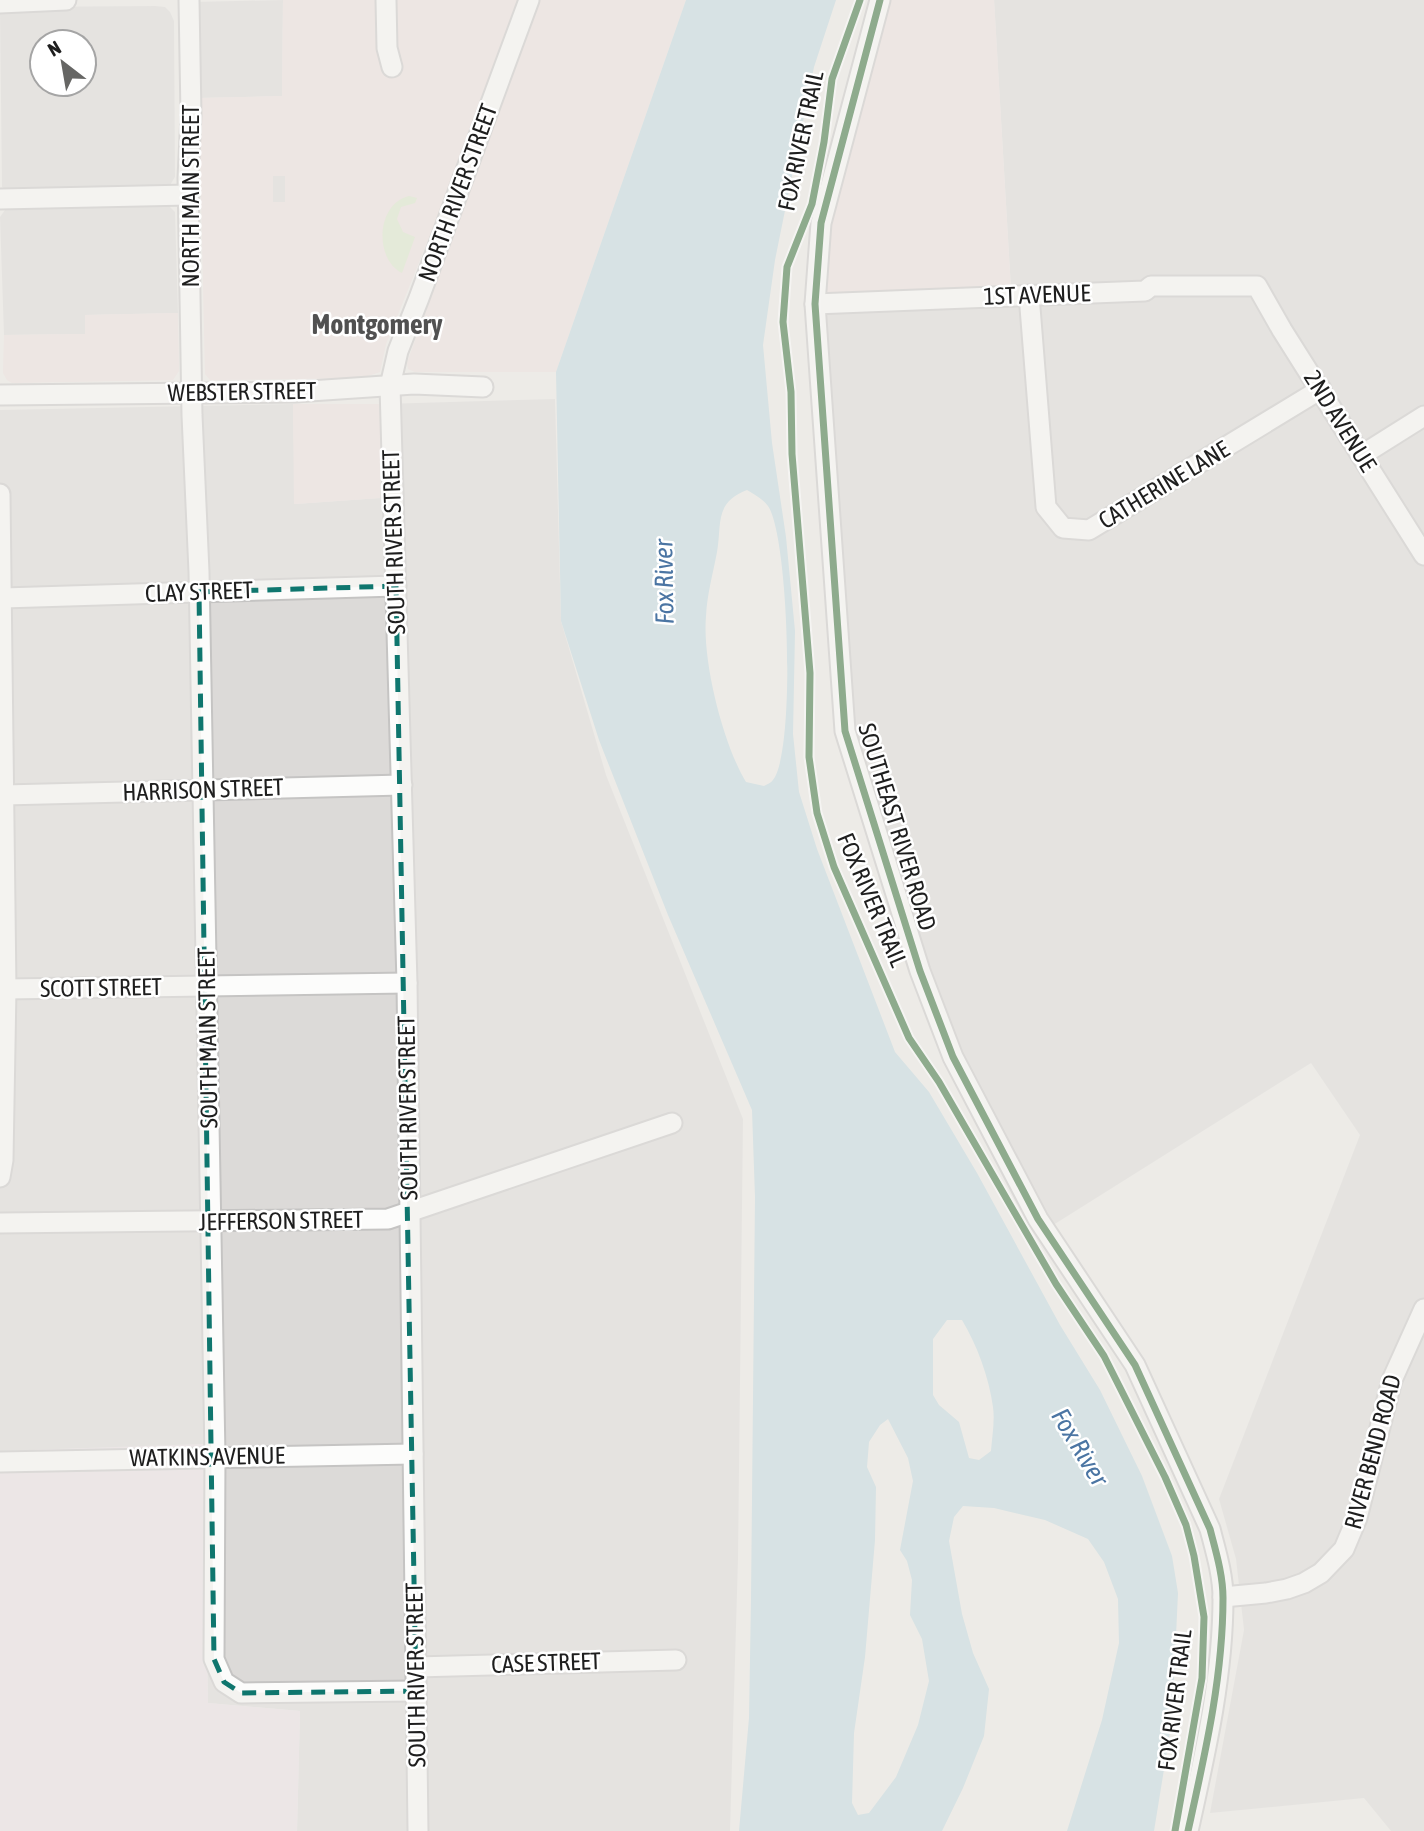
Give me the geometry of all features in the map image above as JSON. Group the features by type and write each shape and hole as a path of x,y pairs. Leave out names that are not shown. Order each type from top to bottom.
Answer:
{"street":[{"path":"0,3 66,0"},
{"name":"NORTH MAIN STREET","path":"189,0 192,393"},
{"path":"386,0 387,48 392,67"},
{"name":"NORTH RIVER STREET","path":"390,386 398,351 529,0"},
{"name":"SOUTHEAST RIVER ROAD","path":"880,0 821,223 815,304 845,731 920,971 953,1057 1038,1219 1135,1365 1210,1530 1223,1597 1218,1674 1208,1739 1188,1831"},
{"path":"0,199 189,195"},
{"name":"1ST AVENUE","path":"815,304 1145,291 1151,286 1258,286"},
{"name":"2ND AVENUE","path":"1258,286 1282,330 1424,555"},
{"name":"CATHERINE LANE","path":"1029,295 1046,507 1063,528 1089,530 1321,389"},
{"name":"WEBSTER STREET","path":"0,395 295,392 414,384 483,387"},
{"name":"SOUTH RIVER STREET","path":"390,386 407,984 418,1831"},
{"name":"SOUTH MAIN STREET","path":"192,393 207,987 215,1456 214,1659 224,1682 241,1693 416,1691"},
{"path":"1362,455 1424,416"},
{"path":"0,494 6,989 4,1160 0,1177"},
{"name":"CLAY STREET","path":"3,598 396,586"},
{"name":"HARRISON STREET","path":"4,795 402,785"},
{"name":"SCOTT STREET","path":"6,989 407,984"},
{"name":"JEFFERSON STREET","path":"0,1223 388,1219 672,1123"},
{"name":"RIVER BEND ROAD","path":"1223,1597 1266,1593 1304,1583 1321,1573 1344,1549 1357,1518 1392,1380 1424,1309"},
{"name":"WATKINS AVENUE","path":"0,1462 413,1454"},
{"name":"CASE STREET","path":"416,1667 677,1660"}],"highlighted area":[{"path":"396,586 416,1691 241,1693 224,1682 214,1659 199,592"}],"shaded area":[{"path":"283,0 282,96 199,98 193,2"},
{"path":"283,0 525,0 386,344 380,372 362,378 210,380 205,374 199,98 282,96"},
{"path":"535,0 686,0 556,372 415,372 408,369 407,363"},
{"path":"886,0 994,0 1011,291 822,299 828,217"},
{"path":"994,0 1424,0 1424,1831 1391,1831 1364,1798 1210,1813 1244,1630 1236,1559 1219,1499 1360,1135 1311,1063 1050,1227 963,1055 928,978 853,728 824,311 1012,306"},
{"path":"155,6 165,7 170,12 174,21 175,177 170,185 163,188 7,190 2,187 0,14 7,9"},
{"path":"273,176 285,176 285,202 273,202"},
{"path":"167,204 175,212 178,313 86,315 85,334 4,335 0,217 5,210 15,205"},
{"path":"178,313 179,371 173,380 12,383 3,373 4,335 85,334 85,315"},
{"path":"555,399 561,621 606,775 743,1119 738,1559 730,1831 297,1831 300,1711 208,1703 203,1445 0,1451 0,410 293,404 295,504 380,498 382,404"},
{"path":"293,404 382,404 380,498 294,504"},
{"path":"203,1444 208,1703 300,1711 297,1831 0,1831 0,1451"}],"green space":[{"path":"409,196 417,198 415,203 401,207 397,219 403,232 415,237 402,273 393,266 387,256 383,245 383,232 390,209"}],"water":[{"name":"Fox River","path":"686,0 836,0 814,67 775,260 763,345 795,631 793,734 799,792 817,849 895,1052 929,1092 977,1173 1060,1325 1100,1390 1142,1476 1172,1556 1178,1593 1172,1720 1154,1831 1067,1831 1102,1720 1119,1643 1118,1599 1104,1562 1088,1539 1045,1520 994,1508 963,1506 954,1517 949,1541 962,1614 973,1653 989,1689 984,1736 942,1831 739,1831 749,1718 755,1197 752,1110 668,915 599,740 561,621 556,372","holes":["747,490 768,506 775,525 785,598 785,730 780,761 773,780 764,786 746,782 729,746 716,702 707,656 706,616 720,523 729,501","947,1320 962,1320 982,1362 989,1384 994,1418 991,1451 979,1460 969,1458 959,1422 939,1405 933,1395 933,1339","888,1419 908,1458 913,1481 900,1550 907,1561 912,1580 910,1615 922,1639 929,1681 918,1725 896,1777 869,1813 858,1815 852,1803 854,1733 865,1657 875,1540 876,1487 867,1467 869,1442 880,1425"]}],"cycle path":[{"name":"FOX RIVER TRAIL","path":"860,0 832,79 812,204 787,267 783,322 791,392 792,454 810,673 809,757 817,813 834,867 909,1038 939,1082 1056,1284 1104,1356 1186,1525 1204,1617 1202,1678 1175,1831"},
{"name":"FOX RIVER TRAIL","path":"880,0 821,223 815,304 845,731 920,971 953,1057 1038,1219 1135,1365 1210,1529 1222,1581 1220,1657 1212,1715 1188,1831"}],"district":[{"name":"Montgomery","path":"377,324"}]}
